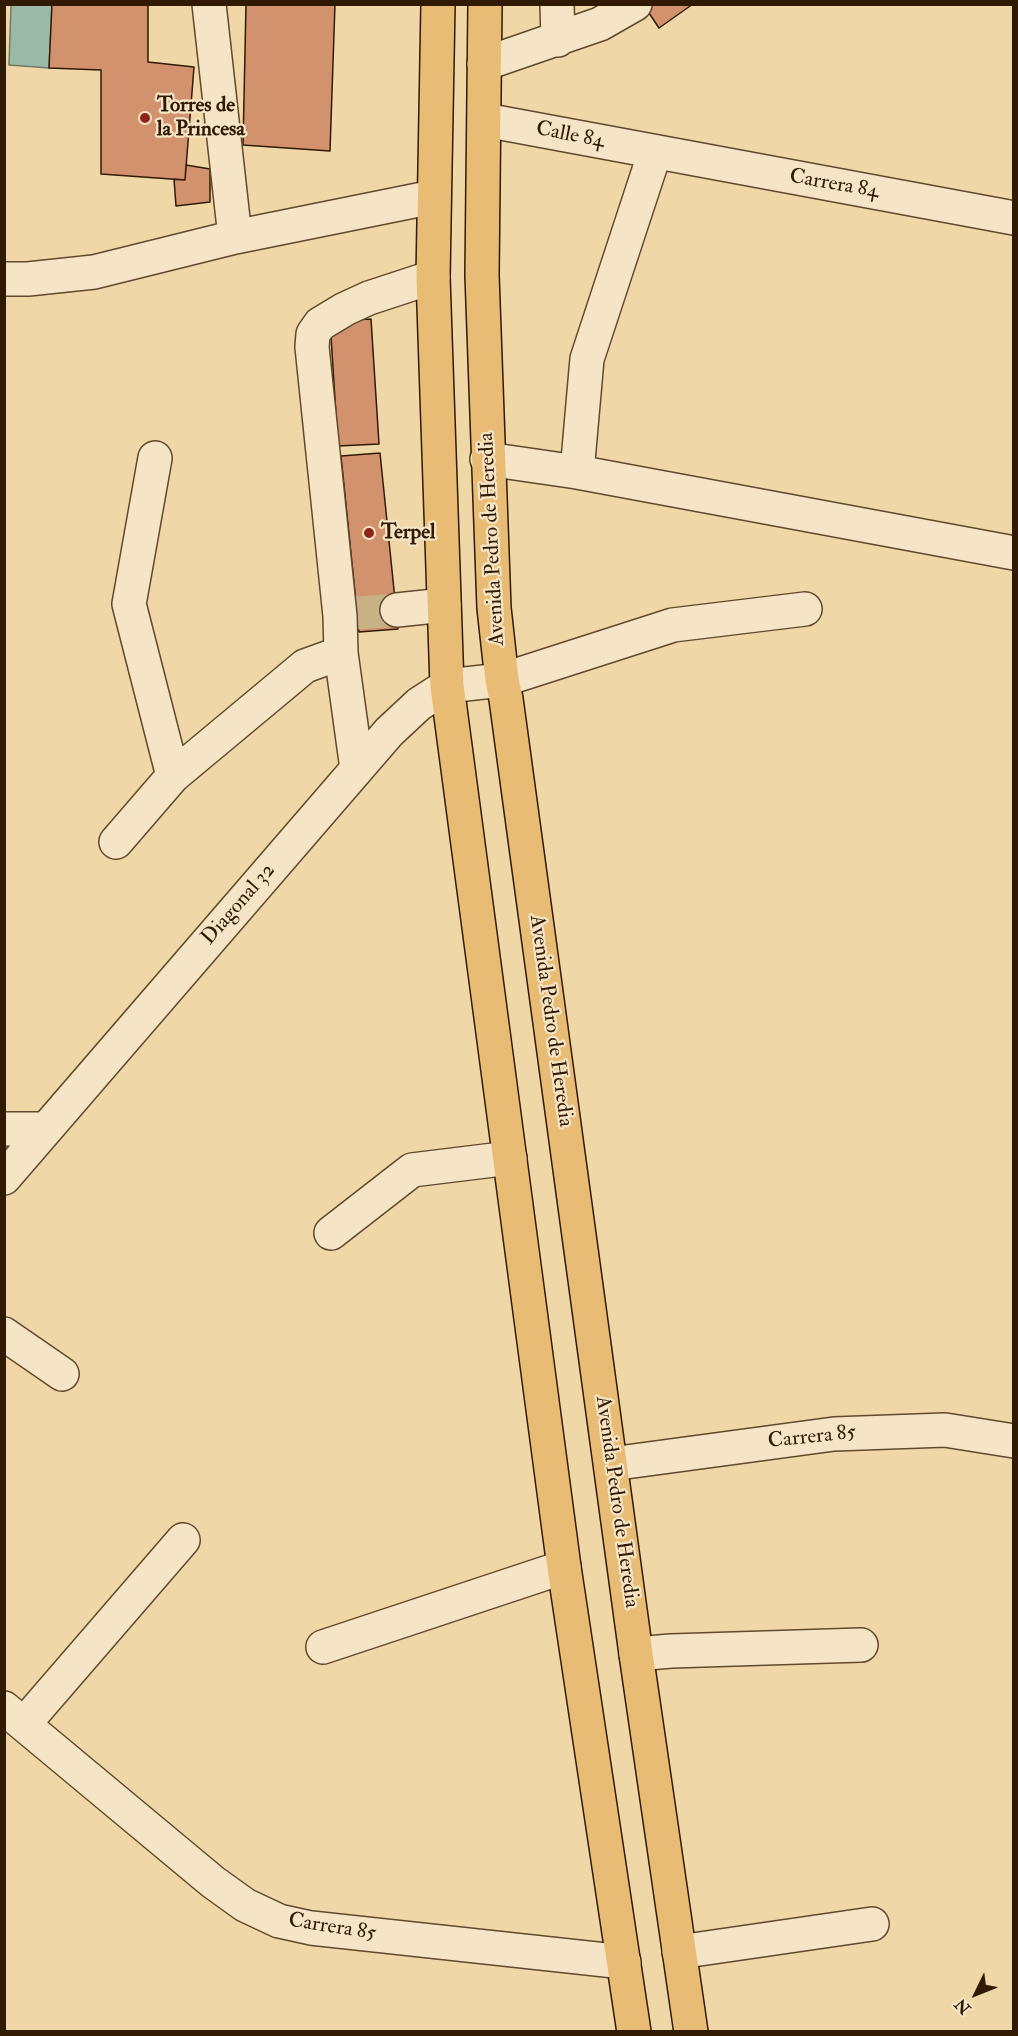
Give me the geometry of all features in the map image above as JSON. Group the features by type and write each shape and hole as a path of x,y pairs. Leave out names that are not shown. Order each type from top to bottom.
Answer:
{"highway":[{"path":"438,4 433,196 434,277 447,686 564,1567 634,2031"},
{"name":"Avenida Pedro de Heredia","path":"485,4 482,275 487,459 495,608 502,680 508,710 636,1654 691,2031"}],"street":[{"path":"209,4 235,237"},
{"path":"557,4 558,40"},
{"path":"484,64 600,24 635,4"},
{"name":"Calle 84","path":"485,120 655,152"},
{"path":"577,472 587,359 655,152"},
{"name":"Carrera 84","path":"655,152 1014,218"},
{"path":"4,279 28,279 94,272 235,237 433,196"},
{"path":"357,769 341,652 348,615 312,347 313,334 320,324 345,309 369,298 434,277"},
{"path":"155,458 129,604 173,776"},
{"path":"487,459 577,472 1014,554"},
{"path":"396,610 444,605"},
{"name":"Diagonal 32","path":"4,1178 389,732 419,704 447,686 502,680 673,625 805,609"},
{"path":"116,842 173,776 304,666 341,652"},
{"path":"4,1129 45,1129"},
{"path":"331,1233 412,1170 510,1158"},
{"path":"4,1334 62,1374"},
{"name":"Carrera 85","path":"611,1464 834,1434 945,1430 1014,1441"},
{"path":"14,1716 183,1540"},
{"path":"323,1647 564,1567"},
{"path":"636,1654 671,1650 861,1645"},
{"name":"Carrera 85","path":"14,1716 213,1882 245,1905 279,1921 311,1928 624,1962"},
{"path":"679,1952 872,1924"}],"shaded area":[{"path":"11,5 52,5 49,68 9,65"}],"building":[{"name":"Torres de la Princesa","path":"52,4 148,4 148,62 194,67 185,180 101,174 101,70 49,68"},
{"name":"Torres de la Princesa","path":"246,4 335,4 330,151 243,145"},
{"path":"643,4 693,4 659,28"},
{"path":"186,165 210,169 210,202 176,206 174,179 185,180"},
{"path":"371,319 379,444 338,446 330,321"},
{"name":"Terpel","path":"380,453 398,629 359,632 341,456"}],"tunnel":[{"path":"357,613 397,610"}],"place":[{"name":"Torres de la Princesa","path":"145,118"},
{"name":"Terpel","path":"369,533"}]}
